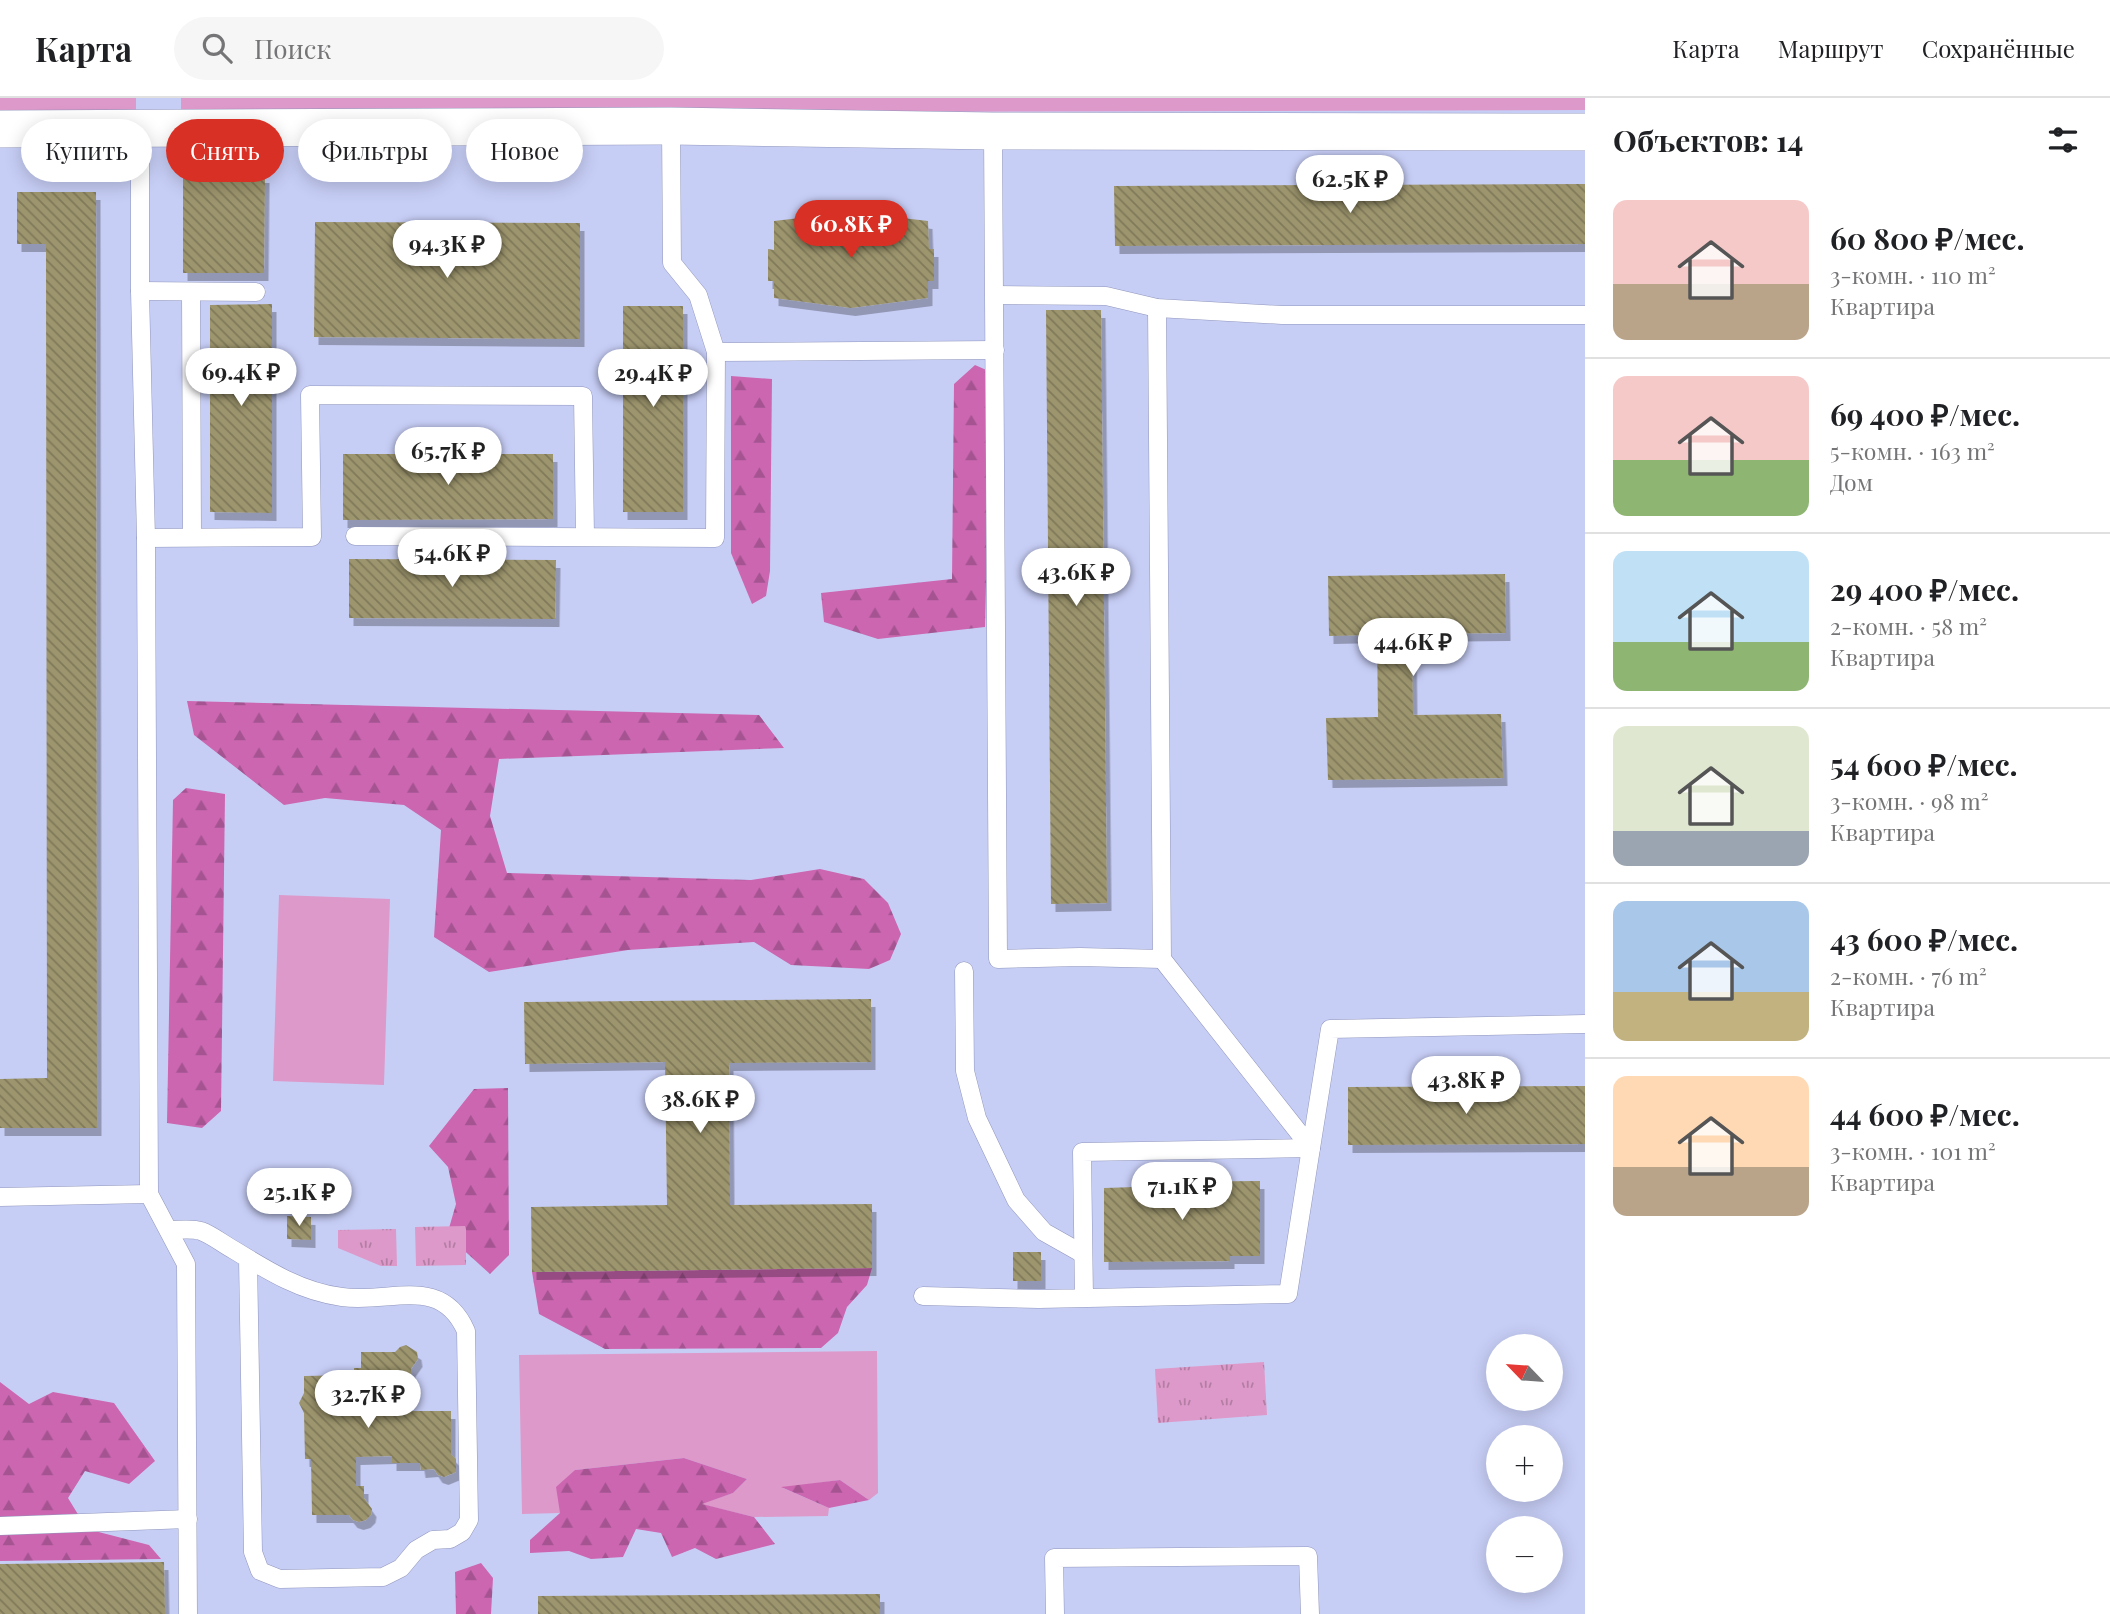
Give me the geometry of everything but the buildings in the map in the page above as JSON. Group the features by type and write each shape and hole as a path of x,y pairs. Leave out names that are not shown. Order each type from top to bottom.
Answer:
{"street":[{"path":"152,130 671,127 993,131 1585,132"},
{"path":"0,129 21,129"}],"lane":[{"path":"355,536 715,538 716,352 698,295 673,262 671,127"},
{"path":"993,131 998,959 1162,959"},
{"path":"140,182 146,538 149,1194 186,1264 188,1614"},
{"path":"140,291 256,292"},
{"path":"191,292 192,537"},
{"path":"995,295 1106,296 1157,308 1282,315 1585,315"},
{"path":"1157,308 1162,959 1311,1148"},
{"path":"716,352 995,350"},
{"path":"146,538 312,537 310,394 583,396 585,536"},
{"path":"964,971 965,1071 976,1118 1016,1200 1044,1232 1083,1254"},
{"path":"923,1296 1039,1299 1288,1294 1330,1029 1585,1024"},
{"path":"1084,1298 1082,1152 1311,1148"},
{"path":"0,1197 149,1194"},
{"path":"169,1230 200,1230 284,1280 342,1297 430,1296 446,1303 459,1315 466,1331 469,1506 469,1520 462,1532 450,1539 433,1539 416,1550 401,1568 383,1577 280,1579 260,1572 253,1552 248,1259"},
{"path":"0,1526 188,1519"},
{"path":"1055,1614 1054,1558 1308,1556 1310,1614"}],"green space":[{"path":"0,98 136,98 136,115 0,115"},
{"path":"181,98 1585,98 1585,110 181,114"},
{"path":"975,365 991,372 985,627 878,639 824,622 821,593 952,579 954,384"},
{"path":"731,376 772,379 770,571 766,596 752,604 731,553"},
{"path":"187,701 759,715 784,748 499,759 490,816 507,873 751,880 820,869 864,879 888,903 901,934 890,960 869,969 791,965 754,942 628,950 489,972 434,937 441,830 404,805 325,798 284,805 194,735"},
{"path":"186,788 225,794 221,1111 202,1128 167,1123 173,800"},
{"path":"279,895 390,899 384,1085 273,1081"},
{"path":"508,1088 509,1255 490,1274 447,1235 456,1204 448,1167 429,1146 474,1089"},
{"path":"466,1226 466,1265 416,1266 415,1227"},
{"path":"396,1229 397,1266 381,1266 338,1248 338,1230"},
{"path":"872,1268 867,1285 847,1307 838,1333 821,1348 605,1349 539,1314 532,1272"},
{"path":"877,1351 878,1493 869,1500 840,1480 783,1488 829,1508 828,1516 754,1517 700,1504 733,1493 747,1479 684,1458 575,1470 560,1513 522,1514 519,1355"},
{"path":"1264,1362 1267,1415 1158,1423 1155,1369"},
{"path":"0,1382 29,1404 53,1392 114,1403 155,1461 129,1484 85,1471 68,1498 87,1529 149,1545 161,1559 0,1561"},
{"path":"684,1458 747,1479 733,1493 702,1504 754,1517 775,1544 716,1559 695,1548 672,1557 661,1533 636,1529 623,1557 591,1559 569,1551 530,1553 530,1540 560,1513 556,1487 575,1470"},
{"path":"840,1480 869,1500 829,1508 781,1487"},
{"path":"481,1563 493,1578 491,1614 456,1614 455,1572"}]}
